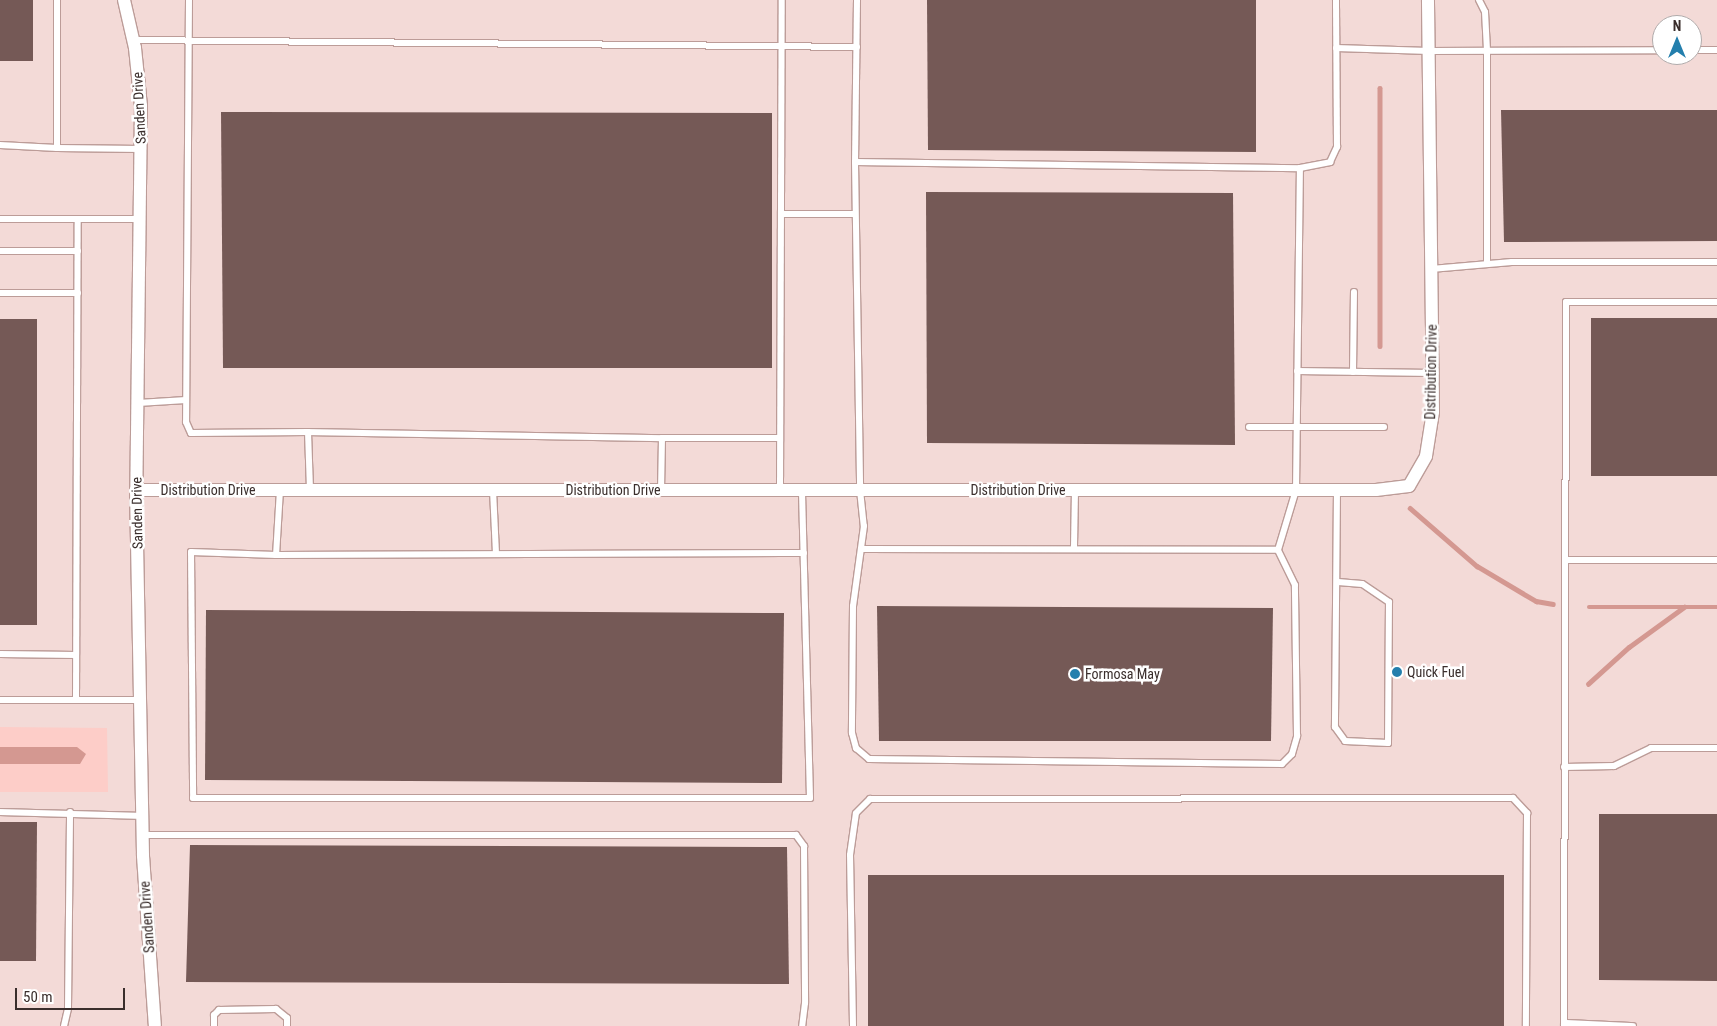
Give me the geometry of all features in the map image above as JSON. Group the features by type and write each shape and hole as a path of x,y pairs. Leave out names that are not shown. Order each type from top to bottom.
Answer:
{"street":[{"name":"Sanden Drive","path":"124,0 133,40 141,106 136,490 142,816 155,1026"},
{"name":"Distribution Drive","path":"136,490 1296,490 1410,486 1426,456 1433,412 1428,0"}],"lane":[{"path":"57,148 58,0"},
{"path":"189,0 186,422 191,433 308,432 780,438"},
{"path":"780,490 782,0"},
{"path":"857,0 855,214 860,490 863,549 855,579 853,606 852,733 856,748 869,759 1282,764 1292,754 1298,736 1295,585 1278,550 1296,490 1300,168"},
{"path":"855,162 1300,168 1330,162 1337,147 1336,0"},
{"path":"1479,0 1485,12 1487,51 1487,264"},
{"path":"133,40 857,48"},
{"path":"1336,48 1429,51 1652,50"},
{"path":"1702,50 1717,50"},
{"path":"0,144 57,148 141,148"},
{"path":"781,214 855,214"},
{"path":"0,219 141,219"},
{"path":"76,700 78,219"},
{"path":"0,252 78,251"},
{"path":"1431,269 1487,264 1717,262"},
{"path":"1353,372 1354,292"},
{"path":"0,294 78,293"},
{"path":"1633,1026 1564,1024 1566,302 1717,302"},
{"path":"1298,371 1432,372"},
{"path":"138,403 186,400"},
{"path":"1250,428 1384,427"},
{"path":"308,432 310,490"},
{"path":"661,490 662,438"},
{"path":"1337,489 1338,582 1334,606 1335,726 1345,740 1388,743 1389,602 1362,584 1338,582"},
{"path":"276,555 280,490"},
{"path":"493,490 496,554"},
{"path":"802,490 804,553 810,798 193,798 191,552 276,555 804,553"},
{"path":"1074,547 1075,490"},
{"path":"863,549 1074,547 1278,550"},
{"path":"1566,560 1717,560"},
{"path":"0,654 76,655"},
{"path":"0,700 140,700"},
{"path":"1564,767 1614,766 1651,748 1717,748"},
{"path":"853,1026 850,855 856,813 870,799 1503,798 1512,798 1527,813 1526,1026"},
{"path":"0,812 70,812 142,816"},
{"path":"64,1026 68,1008 70,812"},
{"path":"143,835 796,835 804,846 805,1003 802,1026"},
{"path":"214,1026 214,1014 219,1010 267,1009 276,1009 287,1018 287,1026"}],"shaded area":[{"path":"0,0 1717,0 1717,1026 0,1026"},
{"path":"0,727 107,728 108,792 0,792"},
{"path":"0,747 77,747 86,754 80,764 0,764"}],"building":[{"path":"0,0 33,0 33,61 0,61"},
{"path":"927,0 1256,0 1256,152 928,150"},
{"path":"1501,110 1717,110 1717,241 1504,242"},
{"path":"221,112 772,113 772,368 223,368"},
{"path":"926,192 1233,193 1235,445 927,443"},
{"path":"1591,318 1717,318 1717,476 1591,476"},
{"path":"0,319 37,319 37,625 0,625"},
{"name":"Formosa May","path":"877,606 1273,608 1271,741 879,741"},
{"path":"206,610 784,613 782,783 205,780"},
{"path":"1599,814 1717,814 1717,981 1599,980"},
{"path":"0,822 37,822 36,961 0,961"},
{"path":"190,845 787,847 789,984 186,982"},
{"path":"868,875 1504,875 1504,1026 868,1026"}],"waterway":[{"path":"1380,88 1380,346"},
{"path":"1410,508 1477,566 1536,601 1553,604"},
{"path":"1589,607 1717,607"},
{"path":"1588,684 1629,647 1684,607"}],"place":[{"name":"Quick Fuel","path":"1397,672"},
{"name":"Formosa May","path":"1075,674"}]}
